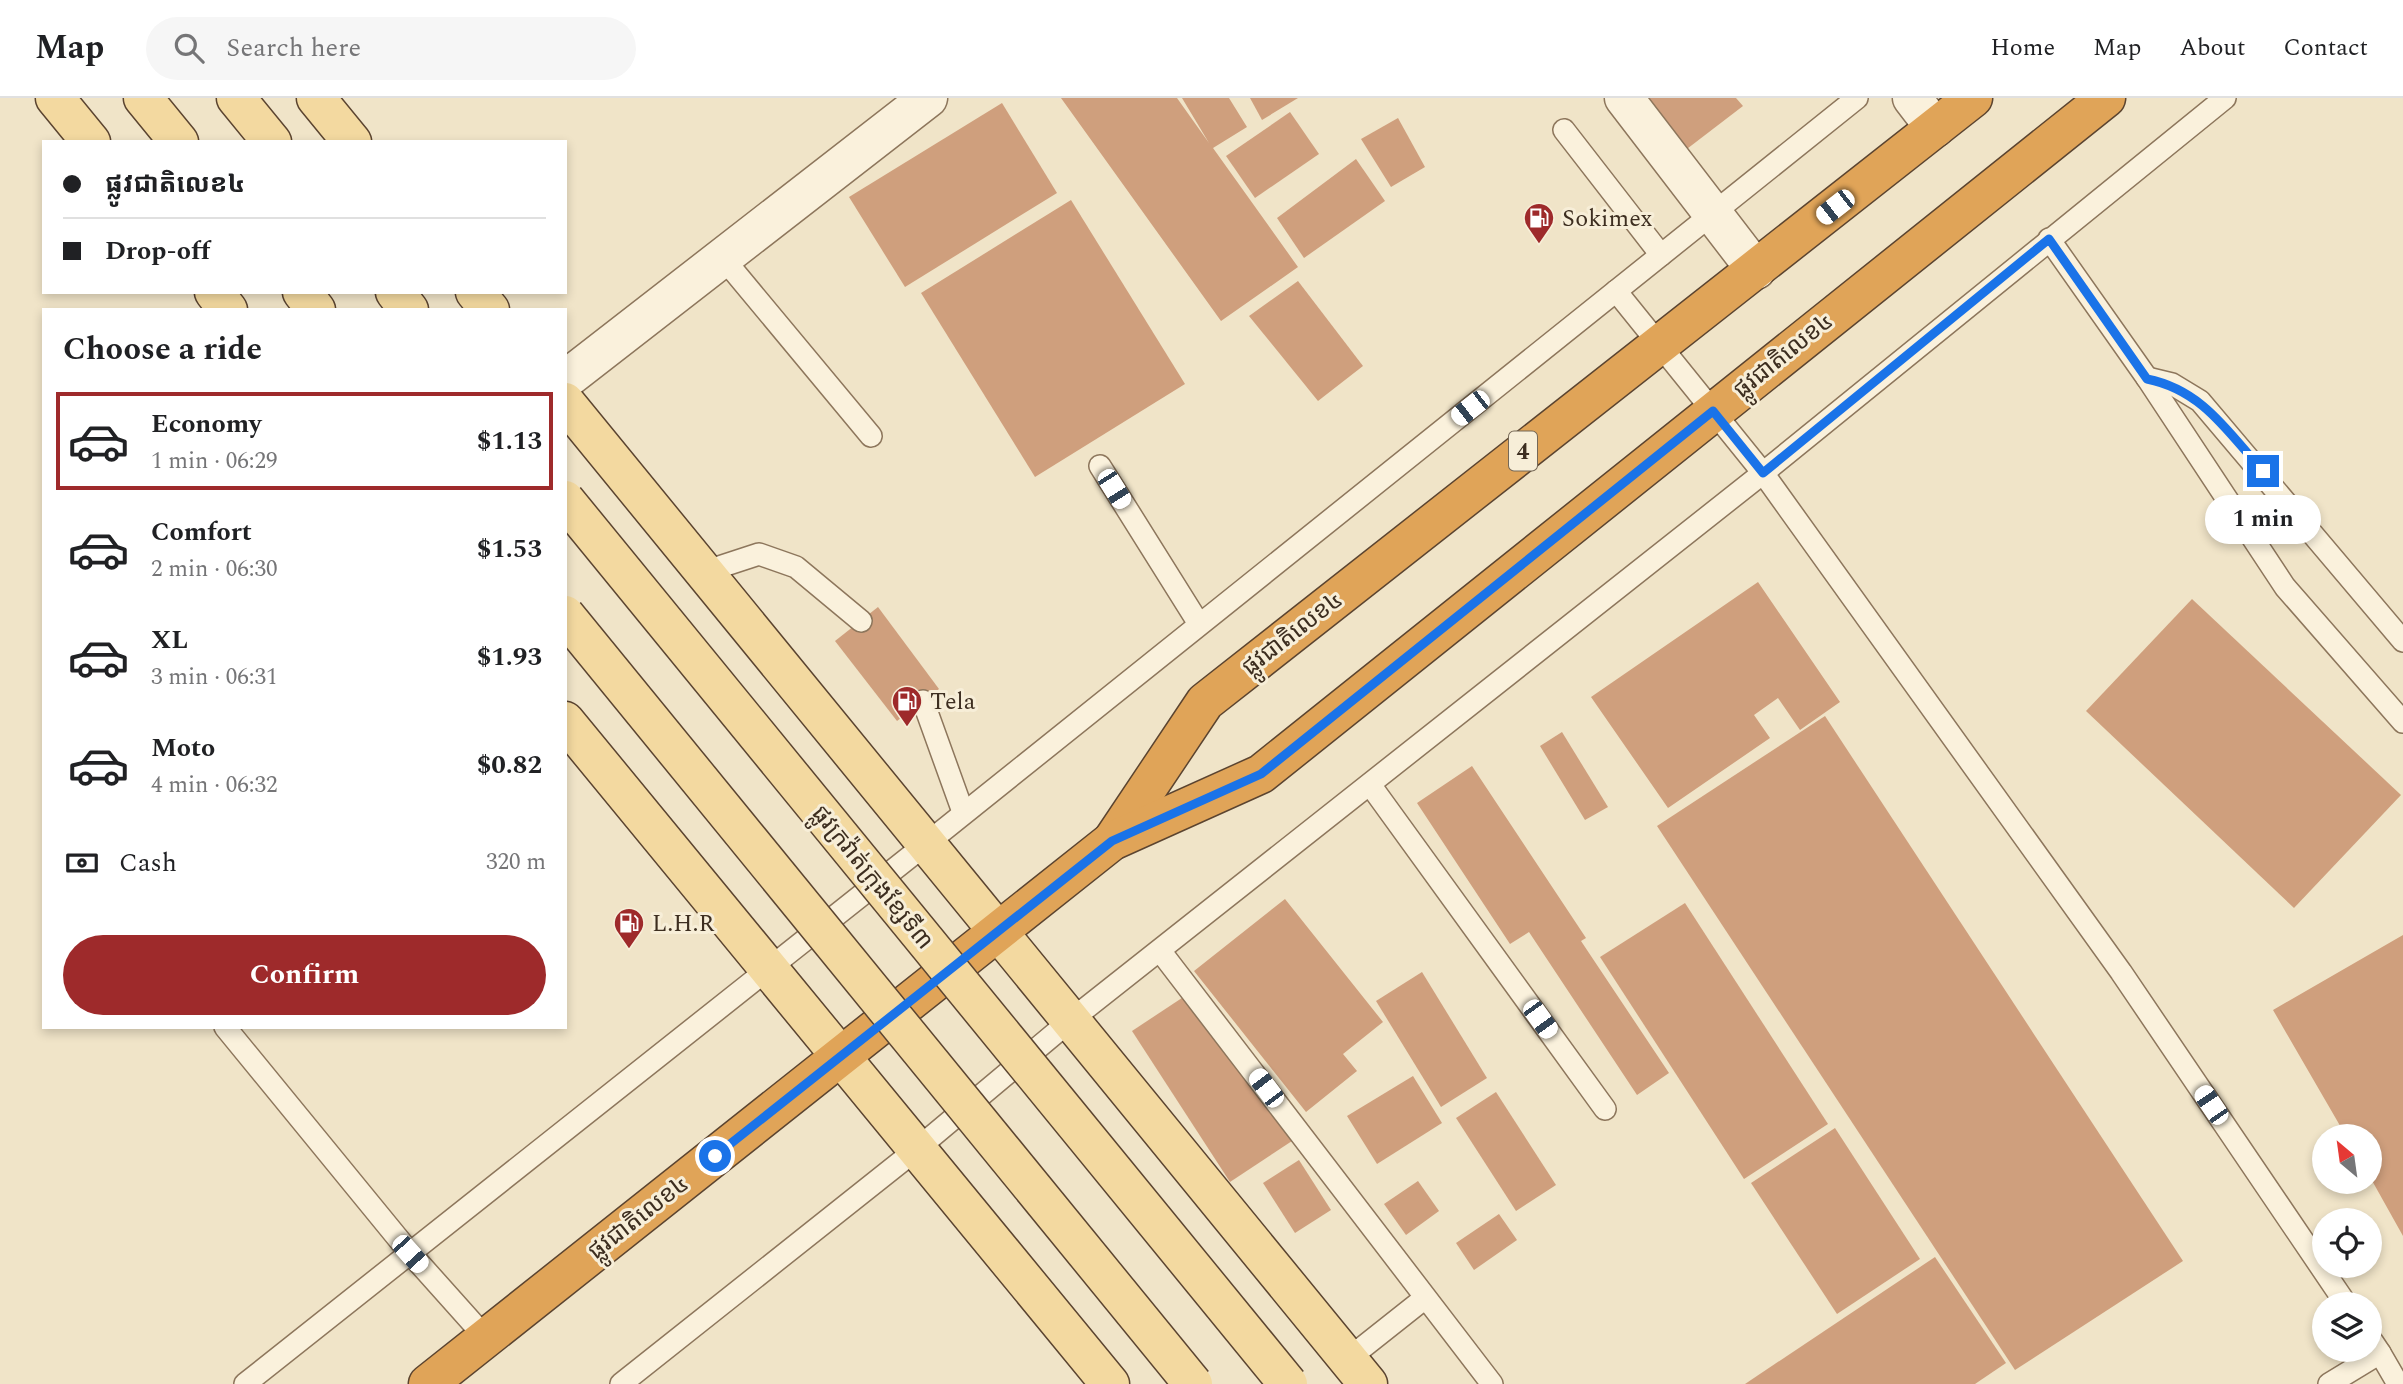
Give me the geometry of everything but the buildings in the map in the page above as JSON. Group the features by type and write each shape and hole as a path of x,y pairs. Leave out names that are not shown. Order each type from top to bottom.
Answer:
{"highway":[{"name":"ផ្លូវជាតិលេខ៤","path":"1112,841 1205,702 1973,98"},
{"name":"ផ្លូវជាតិលេខ៤","path":"428,1384 1112,841 1261,774 2106,98"}],"main road":[{"path":"55,98 88,140"},
{"path":"143,98 177,140"},
{"path":"236,98 270,140"},
{"path":"316,98 350,140"},
{"path":"216,294 226,308"},
{"path":"304,294 314,308"},
{"path":"397,294 408,308"},
{"path":"477,294 488,308"},
{"path":"567,404 1358,1372"},
{"name":"ផ្លូវក្រវ៉ាត់ក្រុងខ្សែទី៣","path":"567,502 1288,1384"},
{"path":"567,617 1194,1384"},
{"path":"567,723 1110,1384"}],"street":[{"path":"567,378 928,98"},
{"path":"1624,98 1756,270"},
{"path":"1912,98 1935,128"}],"lane":[{"path":"245,1384 926,844 962,812 1857,98"},
{"path":"628,1382 917,1149 1071,1020 1161,952 1763,473 2225,98"},
{"path":"1564,130 1661,255"},
{"path":"2049,239 2147,379 2285,587 2403,722"},
{"path":"723,258 871,436"},
{"path":"1616,291 1763,473 2121,972 2338,1292"},
{"path":"2147,379 2172,384 2200,401 2403,641"},
{"path":"1100,466 1199,624"},
{"path":"705,572 759,554 796,567 861,621"},
{"path":"923,701 962,812"},
{"path":"1371,786 1605,1109"},
{"path":"1161,952 1492,1384"},
{"path":"227,1029 410,1254 486,1338"},
{"path":"1358,1372 1425,1298"},
{"path":"2382,1358 2398,1384"},
{"path":"2329,1384 2356,1362"}],"place":[{"name":"Sokimex","path":"1539,245"},
{"name":"Tela","path":"907,728"},
{"name":"L.H.R","path":"629,950"}],"route":[{"path":"715,1156 1112,841 1261,774 1713,411 1763,473 2049,239 2147,379 2172,384 2200,401 2263,471"}]}
